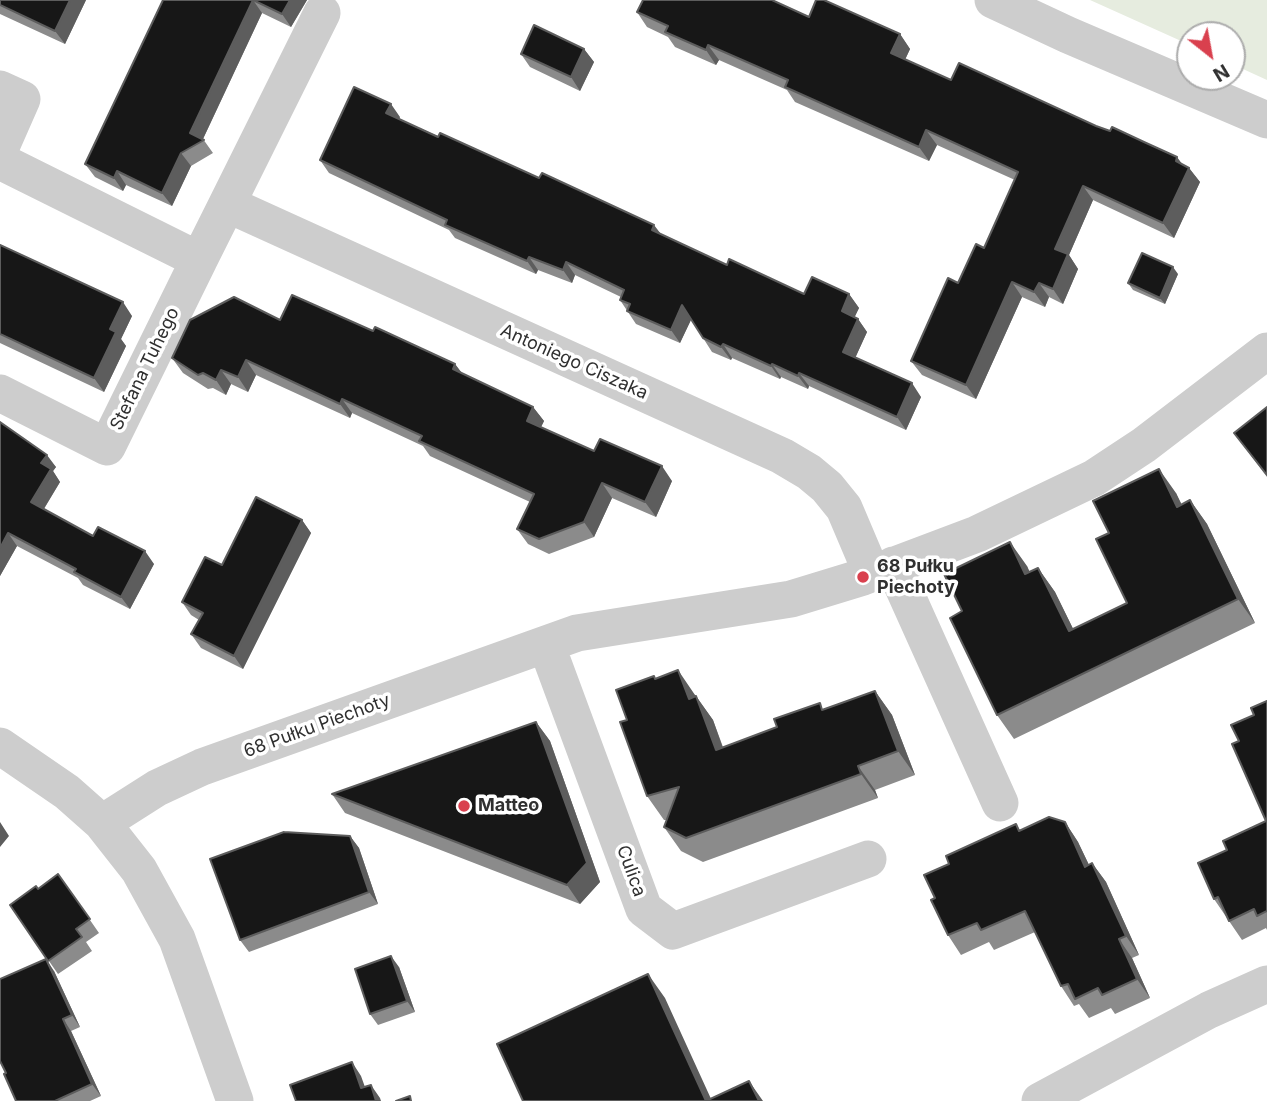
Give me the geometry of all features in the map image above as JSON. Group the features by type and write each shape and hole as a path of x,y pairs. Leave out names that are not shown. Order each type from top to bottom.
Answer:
{"street":[{"path":"993,0 1267,120"},
{"path":"0,161 199,260 322,13"},
{"path":"0,89 22,99 0,149"},
{"name":"Antoniego Ciszaka","path":"227,204 791,461 827,487 844,508 883,570 1000,803"},
{"name":"Stefana Tuhego","path":"0,393 107,447 199,260"},
{"name":"68 Pułku Piechoty","path":"102,823 157,788 202,767 577,633 791,599 883,570 977,534 1094,478 1144,445 1267,351"},
{"name":"Culica","path":"546,644 644,909 673,931 868,859"},
{"path":"0,746 66,792 102,823 139,870 177,939 235,1101"},
{"path":"1040,1101 1209,1010 1267,984"}],"shaded area":[{"path":"1090,0 1267,0 1267,80 1246,70 1246,21 1176,21 1176,39"}],"building":[{"path":"0,0 70,0 55,31 0,5"},
{"path":"163,0 253,0 190,133 204,140 181,153 162,193 117,171 114,178 85,164"},
{"path":"253,0 290,0 282,14"},
{"path":"643,0 772,0 809,17 816,0 824,0 900,34 891,53 951,80 959,63 1096,126 1110,131 1112,127 1177,157 1176,161 1189,168 1163,223 1083,186 1055,249 1068,254 1053,289 1039,283 1034,292 1012,282 966,385 911,361 948,278 958,283 976,244 984,248 1018,172 926,130 919,147 785,87 788,80 708,45 706,50 665,32 668,26 637,12"},
{"path":"534,25 584,49 571,77 521,54"},
{"path":"354,87 391,104 386,113 438,137 440,133 539,178 542,173 654,225 652,230 727,265 729,259 804,294 812,277 849,294 842,311 858,319 843,352 912,383 897,417 799,373 798,376 703,338 682,305 671,330 627,311 630,304 620,300 624,290 566,262 563,270 529,257 527,261 445,225 447,220 320,160"},
{"path":"0,245 123,302 110,329 116,332 94,378 0,334"},
{"path":"1142,253 1173,267 1160,298 1128,283"},
{"path":"292,295 373,331 375,327 455,364 453,369 533,407 527,421 594,451 600,439 662,466 645,502 602,483 584,522 539,539 517,529 534,494 419,441 422,436 342,399 340,404 246,360 238,377 221,370 216,380 203,373 198,375 172,358 190,320 234,297 280,320"},
{"path":"1267,407 1267,475 1234,433"},
{"path":"0,422 47,455 41,463 51,469 31,502 93,536 98,527 145,551 121,597 74,572 76,569 8,533 0,548"},
{"path":"1159,469 1177,507 1190,500 1238,599 997,715 950,618 962,611 944,574 1010,542 1025,574 1038,568 1069,631 1127,603 1096,539 1109,533 1093,501"},
{"path":"256,497 302,520 234,656 191,634 203,613 182,602 205,557 222,565"},
{"path":"678,670 689,699 696,696 716,750 777,727 774,719 820,703 822,710 875,691 898,751 858,766 861,774 686,838 664,827 679,787 647,796 620,722 627,720 616,690"},
{"path":"1267,701 1267,911 1257,916 1254,909 1229,921 1218,897 1214,899 1198,863 1227,850 1223,841 1266,821 1232,744 1239,741 1231,725 1254,715 1251,708"},
{"path":"536,722 587,863 567,885 332,794"},
{"path":"1049,817 1065,822 1085,867 1092,863 1126,936 1119,939 1137,979 1102,995 1098,988 1075,999 1068,984 1061,986 1025,911 981,930 977,923 948,935 931,900 935,898 924,875 949,864 946,856 1016,824 1019,831"},
{"path":"284,832 350,836 369,892 240,940 210,859"},
{"path":"58,874 90,919 76,929 82,937 48,961 10,905"},
{"path":"391,956 407,1001 370,1014 355,969"},
{"path":"46,959 72,1015 63,1019 92,1084 55,1101 16,1101 0,1061 0,979"},
{"path":"648,974 706,1101 523,1101 497,1044"},
{"path":"352,1062 361,1088 371,1085 376,1101 296,1101 290,1085"},
{"path":"749,1081 759,1101 706,1101"},
{"path":"410,1096 411,1101 396,1101"}],"place":[{"name":"68 Pułku Piechoty","path":"863,577"},
{"name":"Matteo","path":"464,806"}]}
